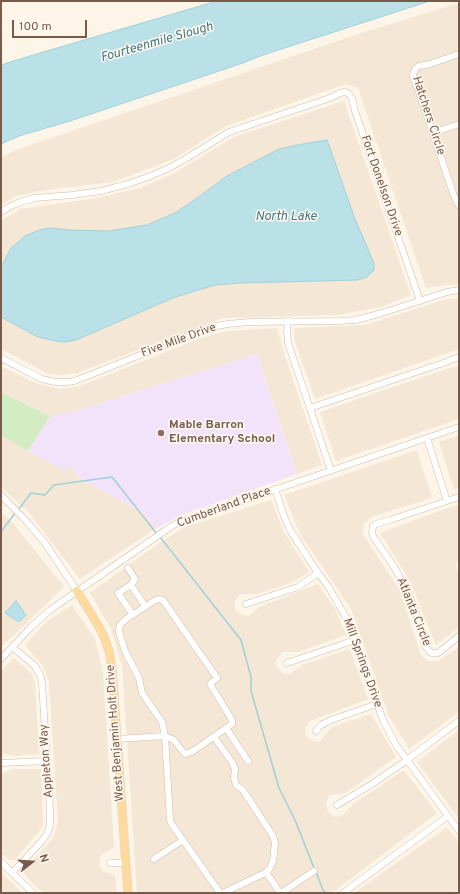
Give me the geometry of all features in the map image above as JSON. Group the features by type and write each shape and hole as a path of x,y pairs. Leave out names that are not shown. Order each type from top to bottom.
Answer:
{"main road":[{"name":"West Benjamin Holt Drive","path":"77,591 104,637 109,651 112,668 128,893"}],"street":[{"name":"Hatchers Circle","path":"459,54 430,64 419,66 413,72 413,77 454,196 459,206"},
{"name":"Fort Donelson Drive","path":"1,212 20,202 34,198 101,191 148,178 188,158 229,132 327,99 343,92 348,93 352,98 420,301"},
{"path":"433,133 459,124"},
{"name":"Five Mile Drive","path":"1,358 42,379 55,382 68,382 90,375 195,333 228,324 249,322 356,320 382,314 448,292 459,290"},
{"path":"288,321 288,342 331,470"},
{"path":"310,408 459,357"},
{"name":"Cumberland Place","path":"1,659 50,610 177,523 459,427"},
{"path":"427,438 447,501"},
{"name":"Mill Springs Drive","path":"275,489 290,530 328,586 348,619 385,725 396,745 459,831"},
{"name":"West Benjamin Holt Drive","path":"1,495 45,543 77,591"},
{"name":"Atlanta Circle","path":"459,497 376,524 373,526 372,533 407,590 426,647 429,651 432,653 438,653 459,636"},
{"path":"128,568 135,578 131,585 118,593 133,615"},
{"path":"246,604 298,587 318,573"},
{"path":"131,585 146,606"},
{"path":"117,739 165,736 174,740 186,754 193,751 232,724 232,720 210,684 217,678 163,600 159,599 154,601 133,615 120,625 119,632 125,651 139,678 142,693 162,722 165,736 171,823 220,893"},
{"path":"287,663 355,640"},
{"name":"Appleton Way","path":"12,647 35,666 41,677 50,810 50,828 45,837 12,873"},
{"path":"316,731 321,725 331,720 377,704"},
{"path":"337,805 372,784 407,760 459,721"},
{"path":"226,728 248,761"},
{"path":"214,737 232,762 235,769 234,777 236,785 243,790 273,836 275,843 273,861 270,868 266,872 223,893"},
{"path":"1,763 47,761"},
{"path":"343,893 448,816"},
{"path":"154,859 183,840"},
{"path":"1,862 33,893"},
{"path":"110,863 126,863"},
{"path":"266,872 281,893 314,871"}],"shaded area":[{"path":"459,3 459,284 426,288 358,88 346,84 226,126 174,159 113,182 39,191 16,196 1,205 1,157 16,150 361,33"},
{"path":"344,101 411,295 381,307 338,315 223,318 77,373 63,375 48,374 1,349 1,220 21,209 97,198 140,188 173,174 234,137"},
{"path":"459,298 459,349 315,399 294,339 295,328 365,325 447,299"},
{"path":"277,328 322,465 297,474 257,354 79,410 50,416 1,392 1,366 35,383 60,389 80,386 201,338 228,331"},
{"name":"Mable Barron Elementary School","path":"257,354 297,474 181,515 155,529 144,513 80,478 69,465 65,471 28,451 50,416 79,410"},
{"path":"459,366 459,419 336,461 320,412 449,368"},
{"path":"459,435 459,488 454,489 439,442"},
{"path":"1,436 65,471 69,465 80,478 144,513 155,529 80,579 29,513 1,487"},
{"path":"417,450 432,498 372,517 364,524 363,534 400,591 421,655 428,661 439,661 459,647 459,712 409,749 389,716 351,609 300,534 284,495"},
{"path":"271,500 284,532 309,572 293,582 257,594 240,594 235,600 235,610 242,615 249,616 259,607 318,584 335,609 346,635 298,652 283,652 276,660 277,667 282,673 290,674 302,665 350,649 368,699 310,721 305,727 306,736 312,741 319,742 332,727 371,714 396,757 346,793 330,795 326,802 328,812 334,817 342,816 353,804 404,770 437,813 332,893 137,893 122,666 111,629 90,593 162,541 185,527"},
{"path":"459,504 459,559 456,564 457,571 459,572 459,627 436,645 410,581 380,533"},
{"path":"1,512 13,523 64,587 1,647"},
{"path":"72,605 95,639 103,672 114,847 101,855 99,863 103,871 115,875 117,893 43,893 24,874 24,870 53,838 58,822 49,682 43,666 25,645 46,622"},
{"path":"14,658 31,673 35,683 39,754 13,756 1,753 1,670"},
{"path":"459,730 459,819 417,762"},
{"path":"13,769 41,769 43,826 15,860 9,860 1,853 1,774"},
{"path":"447,827 459,843 459,888 453,893 354,893"},
{"path":"1,872 23,893 1,893"}],"green space":[{"path":"1,392 50,416 28,451 1,436"}],"water":[{"name":"Fourteenmile Slough","path":"217,1 430,1 263,55 70,121 19,136 1,144 1,65"},
{"name":"North Lake","path":"327,140 355,219 374,263 374,270 367,277 358,280 215,285 175,297 76,340 65,342 38,337 1,317 1,267 11,248 25,236 39,230 50,228 109,231 147,225 175,213 227,176 279,149"},
{"path":"16,601 26,615 19,622 5,613"}],"waterway":[{"path":"18,510 31,493 45,495 54,485 112,477 157,534"},
{"path":"1,532 15,513"},
{"path":"160,537 241,640 251,677 251,691 279,788 295,820 314,868"},
{"path":"316,872 323,890 326,893"}],"place":[{"name":"Mable Barron Elementary School","path":"161,433"}]}
